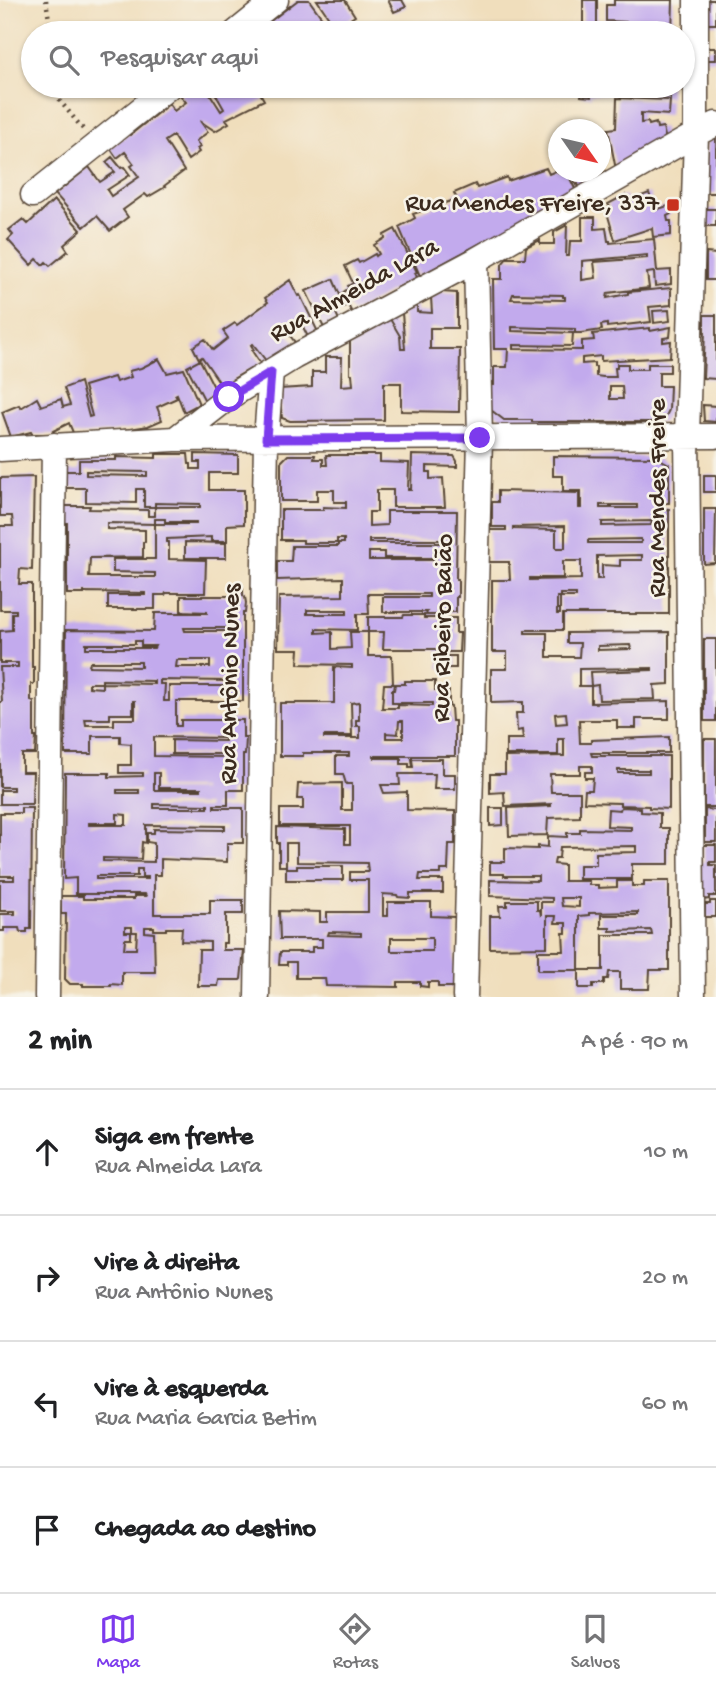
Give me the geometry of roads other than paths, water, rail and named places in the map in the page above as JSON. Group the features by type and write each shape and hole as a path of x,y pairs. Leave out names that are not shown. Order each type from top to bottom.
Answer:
{"street":[{"path":"250,21 276,0"},
{"name":"Rua Mendes Freire","path":"693,997 687,436 706,129 696,0"},
{"path":"33,195 155,98"},
{"name":"Rua Almeida Lara","path":"175,439 229,397 294,357 476,260 706,129"},
{"name":"Rua Ribeiro Baião","path":"465,997 480,438 476,260"},
{"name":"Rua Antônio Nunes","path":"257,997 266,439 271,372"},
{"path":"0,449 175,439 716,436"},
{"path":"47,997 54,445"}],"place":[{"name":"Rua Mendes Freire, 337","path":"673,205"}]}
